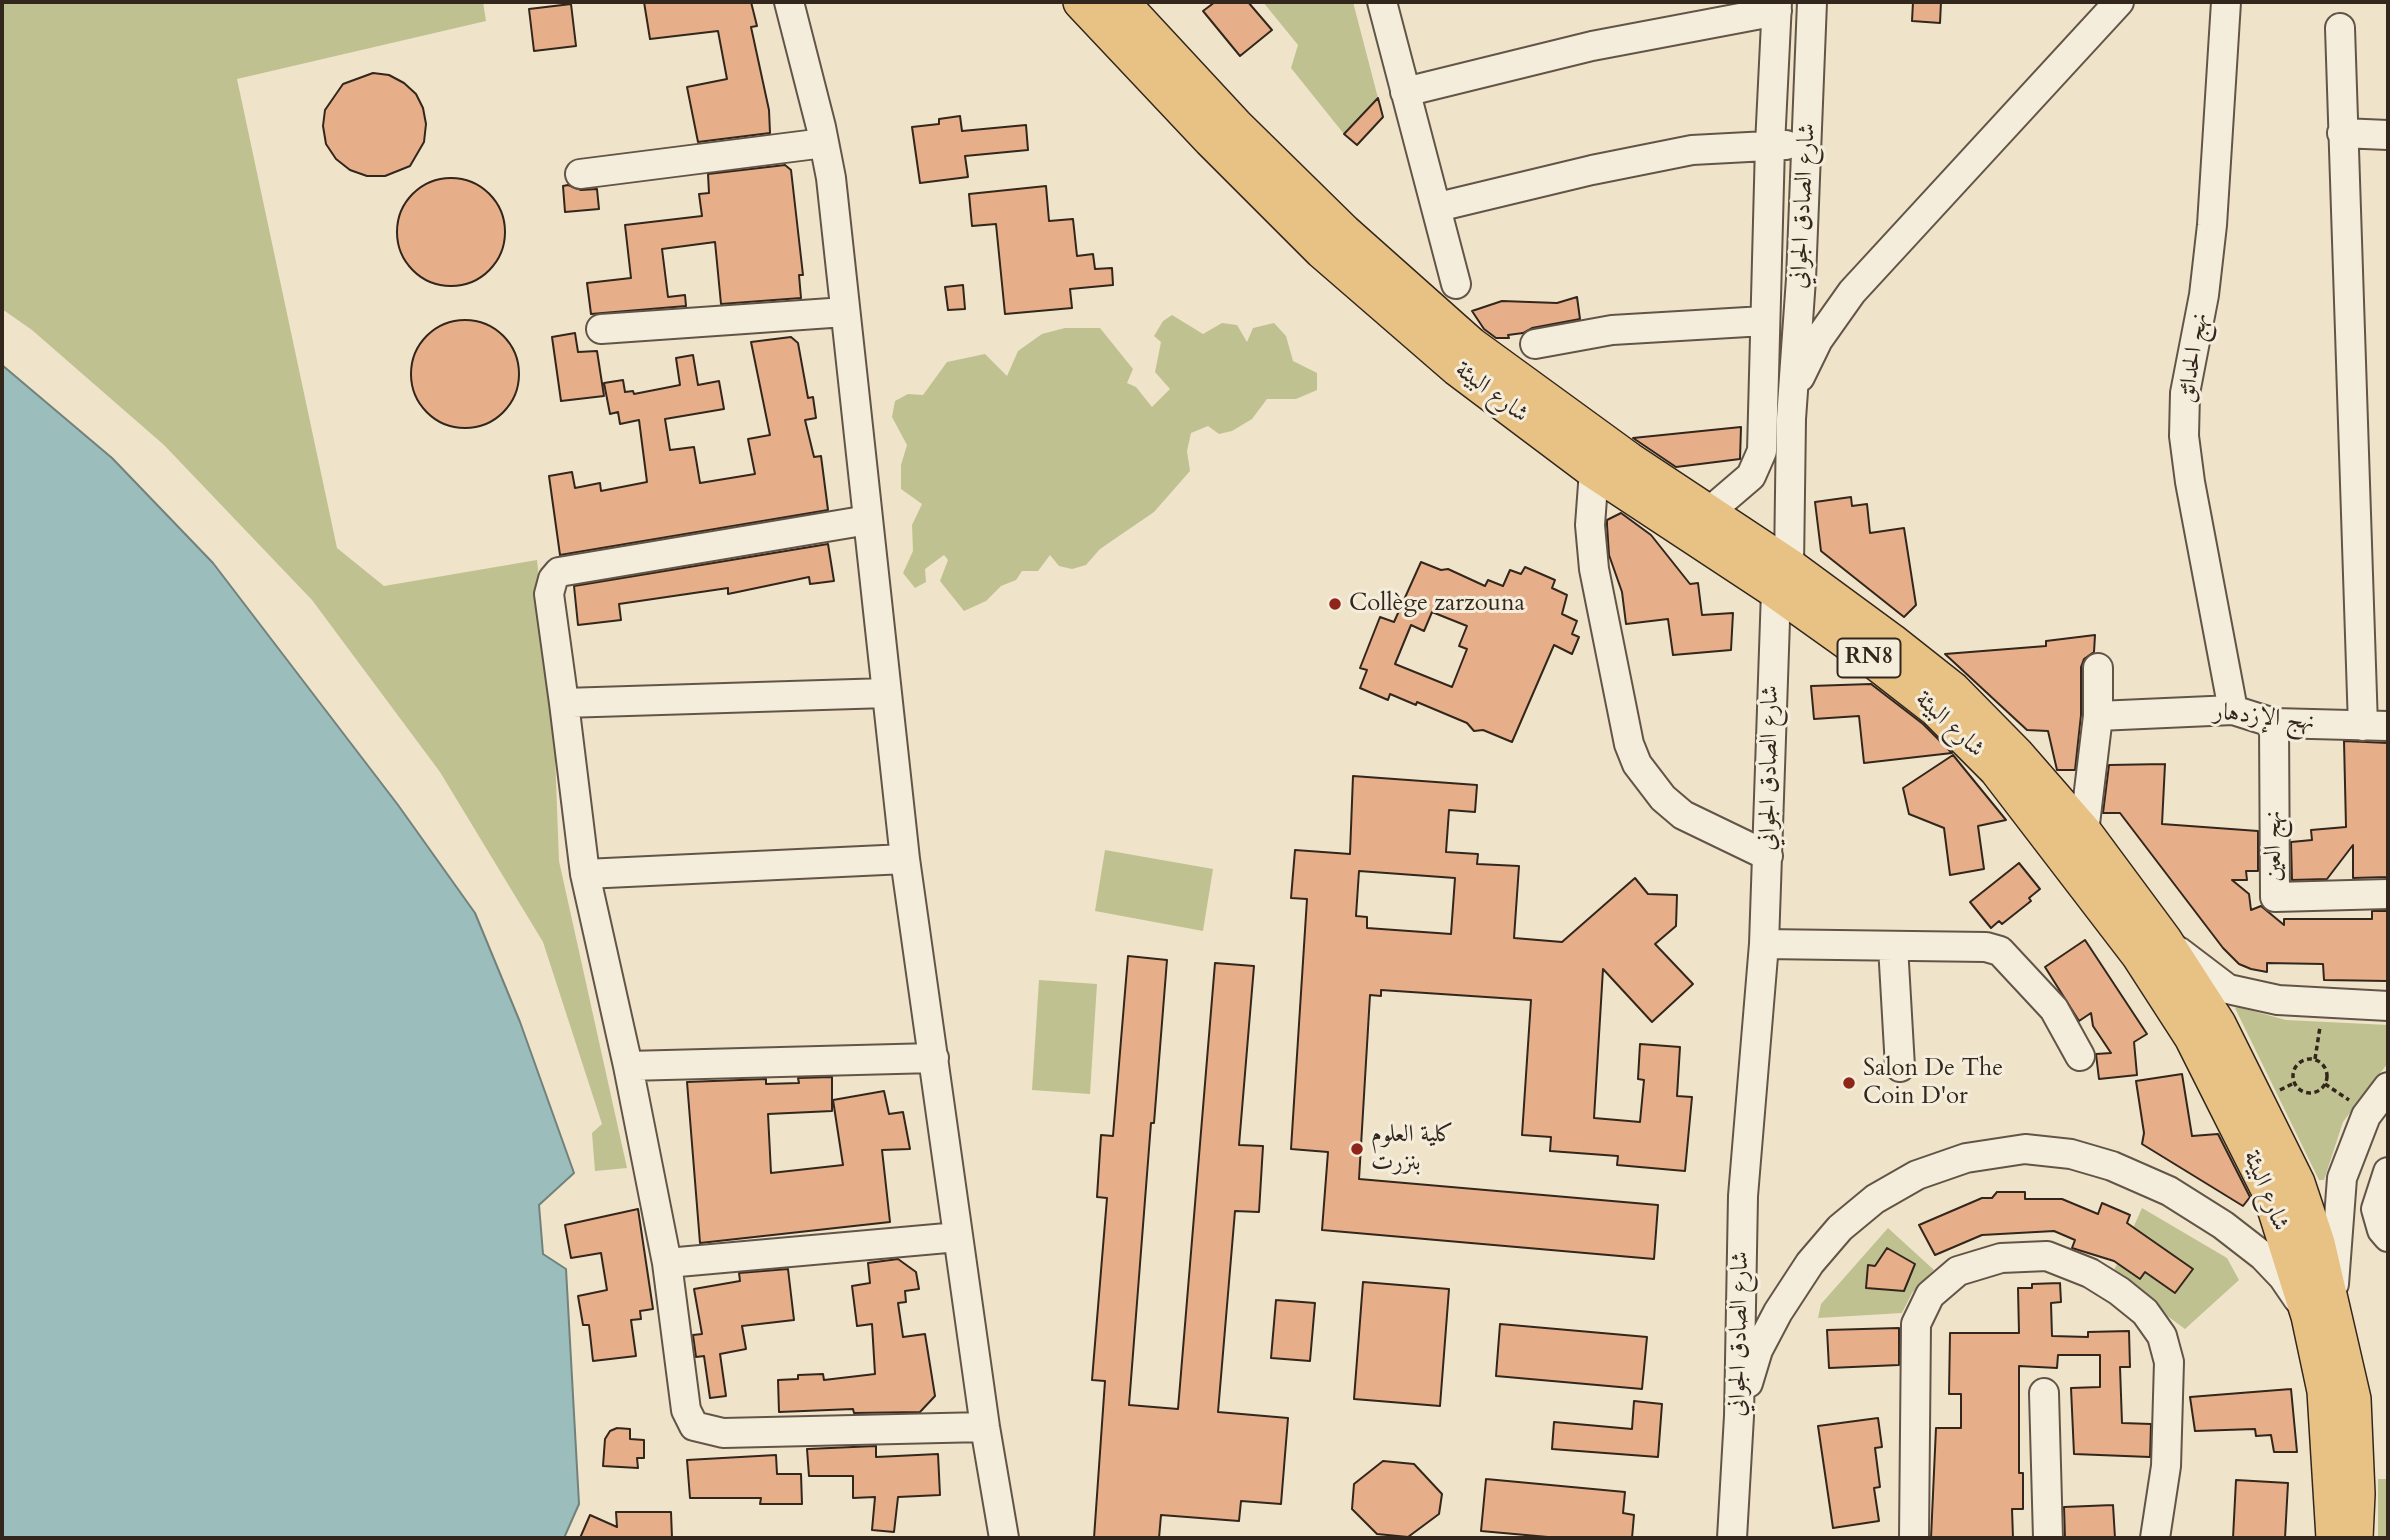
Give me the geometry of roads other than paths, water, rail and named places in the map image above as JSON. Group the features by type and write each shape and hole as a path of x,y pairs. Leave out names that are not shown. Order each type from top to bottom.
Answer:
{"main road":[{"name":"شارع البيئة","path":"1082,2 1211,140 1322,251 1457,368 1594,471 1782,578 1953,690 2016,754 2084,832 2164,940 2218,1024 2297,1183 2318,1243 2333,1538"},
{"name":"شارع البيئة","path":"1121,2 1265,155 1344,232 1471,345 1629,460 1709,512 1887,671 1936,709 1997,770 2139,955 2192,1037 2270,1192 2321,1310 2353,1399 2355,1538"}],"street":[{"path":"789,2 824,143 905,859 985,1427 1002,1525 1013,1538"},
{"path":"1382,2 1438,206 1456,284"},
{"name":"شارع الصادق الجواني","path":"1732,1538 1739,1416 1743,1196 1764,944 1782,578 1801,279 1812,2"},
{"path":"1762,416 1792,405 1818,340 1852,292 2119,2"},
{"name":"نهج الحدائق","path":"2226,2 2212,225 2204,295 2185,393 2184,436 2190,482 2233,710"},
{"path":"1405,92 1592,46 1777,7 1764,321 1762,450 1756,468 1744,483 1709,512"},
{"path":"2340,27 2342,133 2376,726"},
{"path":"2342,133 2388,135"},
{"path":"580,174 824,143"},
{"path":"1438,206 1692,150 1770,145 1807,146"},
{"path":"1801,279 1808,292 1822,302 1852,292"},
{"path":"601,330 845,312"},
{"path":"1535,344 1612,330 1764,321"},
{"path":"1594,471 1590,525 1594,569 1629,744 1637,764 1663,798 1683,815 1768,856"},
{"path":"868,520 559,572 550,586 549,594 585,874 628,1066 667,1263 686,1410 694,1426 723,1433 985,1427"},
{"path":"2084,832 2098,716 2098,668"},
{"path":"564,702 887,693"},
{"name":"نهج الإزدهار","path":"2098,716 2233,710 2274,723 2376,726"},
{"name":"نهج العين","path":"2274,723 2275,897 2388,894"},
{"path":"585,874 905,859"},
{"path":"2164,940 2228,989 2278,1000 2388,1006"},
{"path":"1764,944 1986,947 2000,951 2054,1009 2080,1056"},
{"path":"1893,946 1900,1067"},
{"path":"628,1066 934,1058"},
{"path":"2321,1310 2342,1178 2352,1145 2367,1116 2388,1087"},
{"path":"1739,1416 1758,1350 1768,1331 1810,1263 1840,1228 1875,1199 1917,1175 1966,1158 2025,1149 2071,1154 2112,1166 2158,1186 2223,1225 2263,1256 2321,1310"},
{"path":"2388,1172 2376,1209 2382,1230 2388,1237"},
{"path":"667,1263 958,1237"},
{"path":"1914,1538 1916,1324 1930,1295 1958,1271 2001,1258 2047,1256 2090,1273 2119,1292 2145,1312 2162,1336 2169,1362 2166,1466 2155,1538"},
{"path":"2045,1393 2048,1538"}],"water":[{"path":"2,365 112,458 213,563 398,805 475,913 520,1022 574,1173 539,1205 543,1254 566,1269 579,1504 564,1538 2,1538"}],"place":[{"name":"Collège zarzouna","path":"1335,604"},
{"name":"Salon De The Coin D'or","path":"1849,1083"},
{"name":"كلية العلوم بنزرت","path":"1357,1149"}]}
